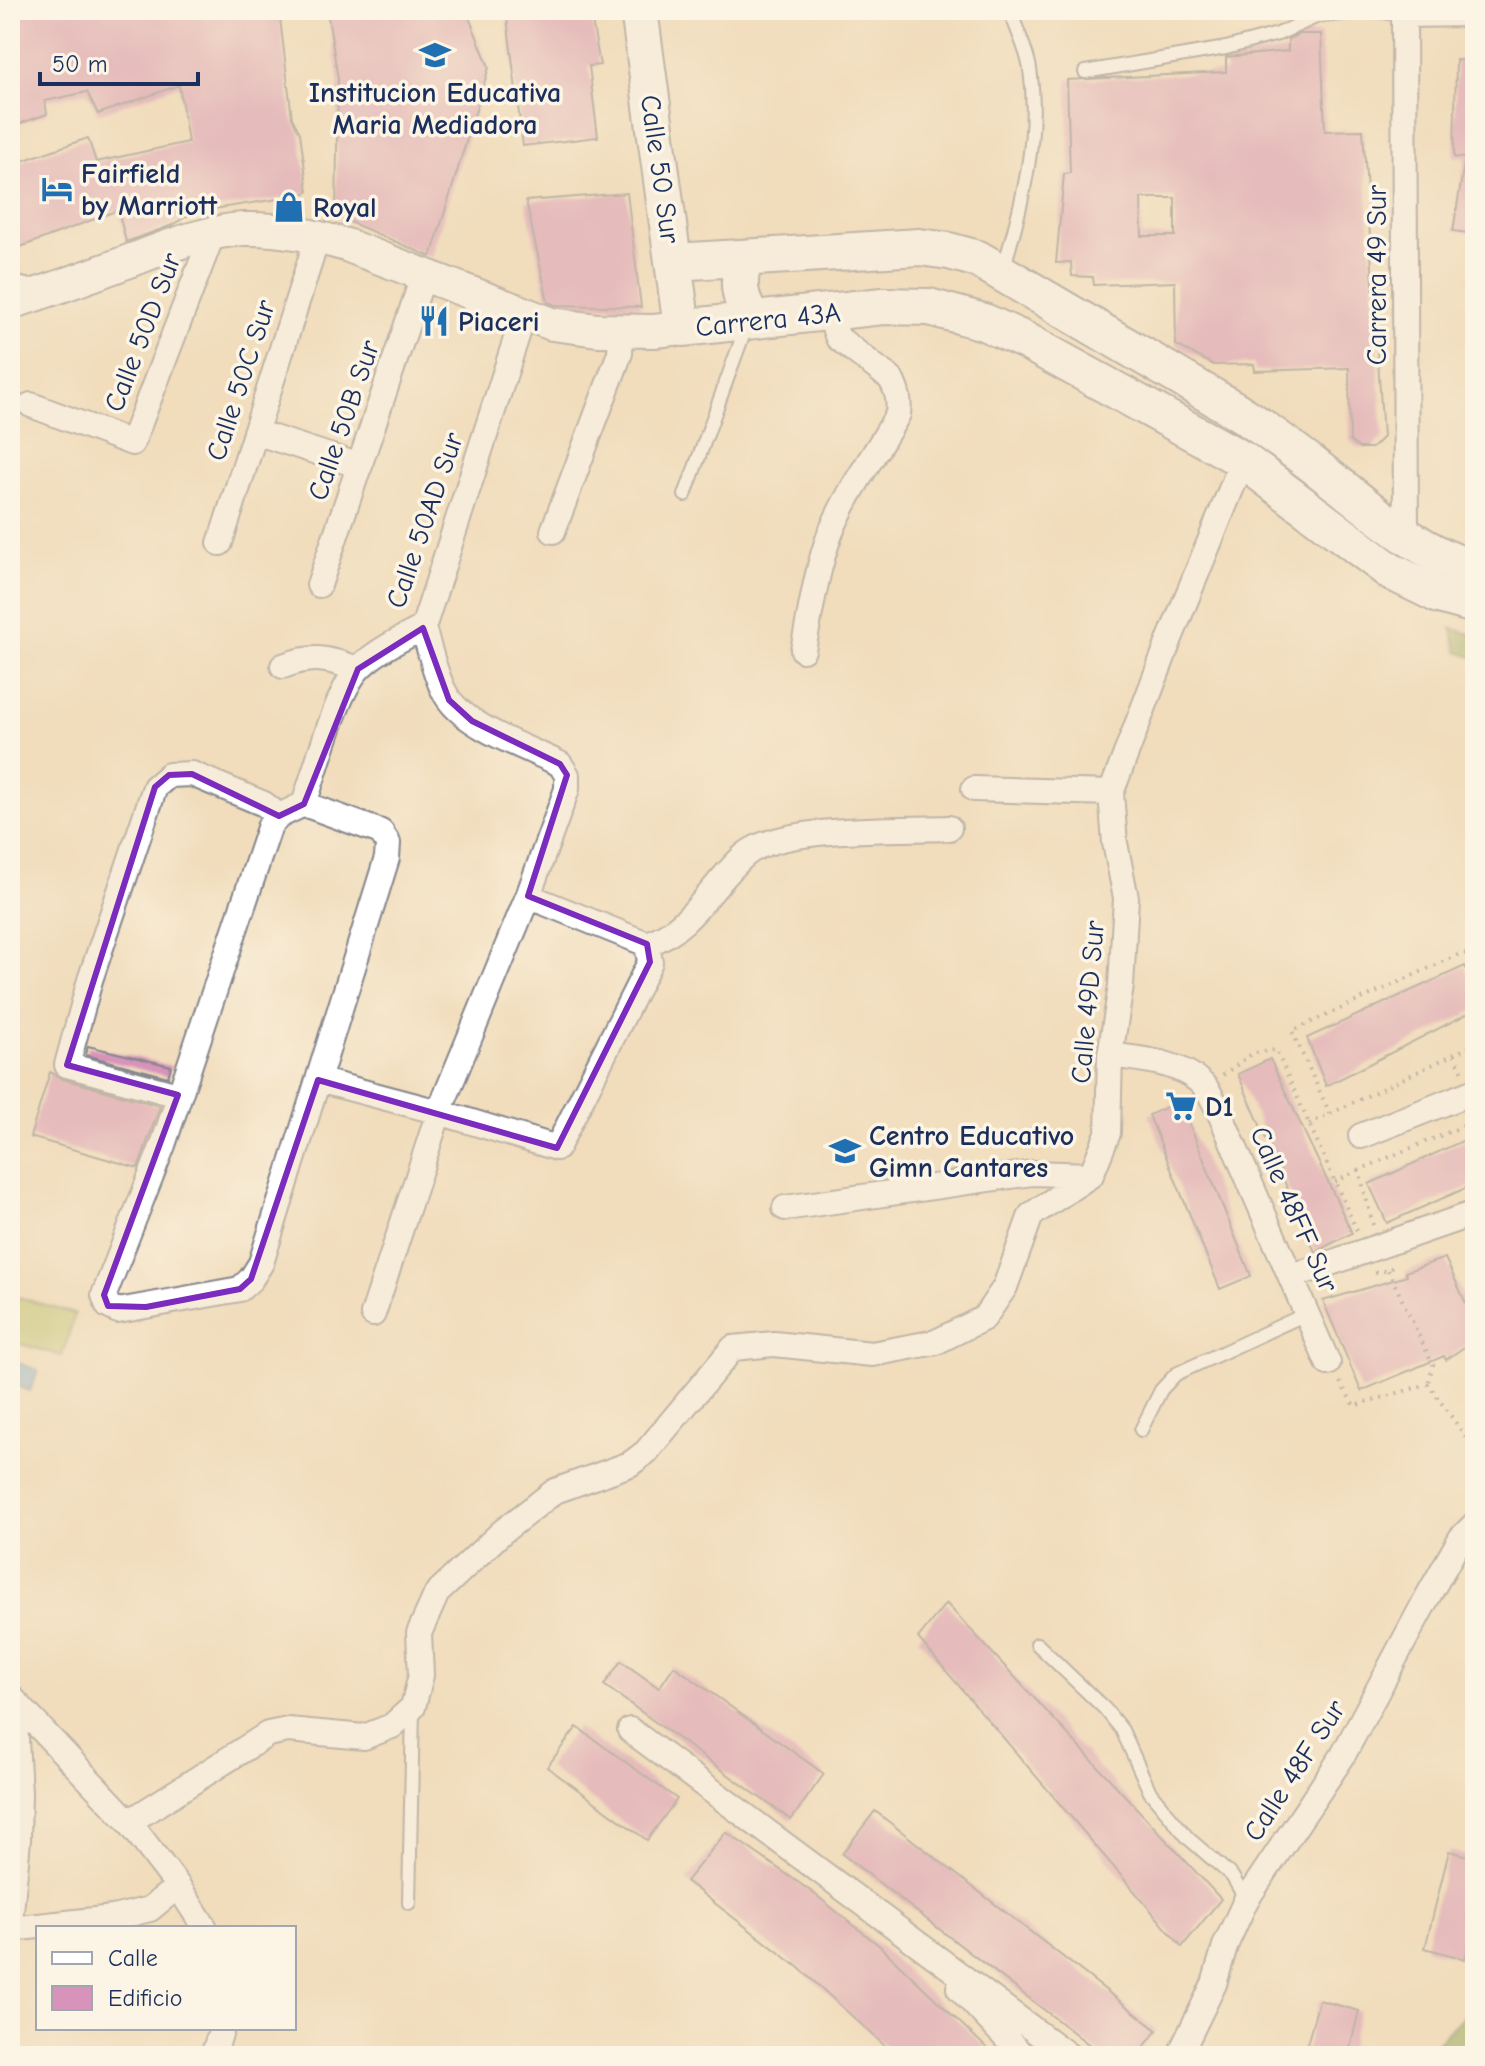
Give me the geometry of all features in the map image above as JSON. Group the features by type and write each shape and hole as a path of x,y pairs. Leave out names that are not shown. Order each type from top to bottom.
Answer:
{"main road":[{"name":"Calle 50 Sur","path":"639,10 682,328"},
{"name":"Carrera 43A","path":"10,303 52,291 182,241 243,229 318,236 524,314 570,327 654,331 883,306 929,307 984,322 1026,341 1243,460 1390,571 1439,595 1475,605"},
{"path":"674,262 919,247 978,259 1276,435 1406,535 1433,552 1475,569"},
{"path":"746,258 739,282 740,295 752,320"}],"street":[{"path":"1404,13 1475,14"},
{"name":"Carrera 49 Sur","path":"1404,13 1406,535"},
{"name":"Calle 50D Sur","path":"31,405 132,443 213,233"},
{"name":"Calle 50C Sur","path":"220,543 318,236"},
{"name":"Calle 50B Sur","path":"319,585 424,274"},
{"path":"803,650 816,582 831,533 858,478 898,414 899,405 891,379 838,338 828,311"},
{"name":"Calle 50AD Sur","path":"304,804 341,700 358,669 381,651 423,628 524,314"},
{"path":"553,531 620,353 621,330"},
{"path":"255,432 360,466"},
{"name":"Calle 49D Sur","path":"1091,1175 1108,1133 1110,1055 1121,986 1126,898 1115,843 1111,793 1243,460"},
{"path":"373,1314 439,1112 528,896 567,789 567,775 560,764 472,721 449,700 438,679 423,628"},
{"path":"283,666 306,657 329,659 358,669"},
{"path":"178,1095 67,1065 90,980 155,787 169,775 192,774 264,804 279,816"},
{"path":"974,789 1111,793"},
{"path":"304,804 381,832 388,843 387,858 261,1263 240,1289 118,1311 108,1306 104,1295 163,1145 270,825 279,816 304,804"},
{"path":"528,896 647,944 668,936 693,914 719,881 748,853 775,840 808,834 949,828"},
{"path":"318,1080 557,1148 650,962 647,944"},
{"name":"Calle 48FF Sur","path":"1110,1055 1161,1063 1184,1071 1204,1086 1218,1109 1293,1276 1328,1363"},
{"path":"1361,1136 1475,1091"},
{"path":"785,1208 1032,1173 1091,1175"},
{"path":"129,1822 268,1734 288,1730 364,1737 392,1726 413,1707 421,1675 419,1633 437,1593 502,1532 555,1491 630,1464 646,1452 733,1348 774,1344 872,1354 936,1342 984,1318 1005,1287 1031,1215 1091,1175"},
{"path":"1293,1276 1475,1213"},
{"name":"Calle 48F Sur","path":"1179,2056 1214,1984 1225,1946 1246,1900 1342,1757 1461,1538 1475,1524"},
{"path":"12,1700 129,1822 178,1886 204,1926"},
{"path":"10,1922 19,1793 12,1700"},
{"path":"630,1730 1069,2056"},
{"path":"38,1926 113,1918 150,1909 178,1886"},
{"path":"10,1929 36,1926"},
{"path":"920,1944 1023,2056"},
{"path":"213,2056 221,2030"}],"lane":[{"path":"1003,273 1021,208 1034,108 1030,65 1010,10"},
{"path":"1085,72 1226,48 1278,34 1318,16 1377,11 1404,13"},
{"path":"10,281 52,291"},
{"path":"685,495 742,338 752,320"},
{"path":"1141,1430 1161,1390 1176,1374 1308,1313"},
{"path":"1037,1644 1105,1709 1122,1730 1150,1792 1188,1838 1232,1876 1246,1900"},
{"path":"409,1903 413,1707"}],"path":[{"path":"1330,1114 1292,1031 1460,954 1475,953"},
{"path":"1309,1124 1475,1044"},
{"path":"1222,1075 1253,1053 1276,1050 1365,1251"},
{"path":"1335,1182 1475,1121"},
{"path":"1359,1170 1371,1222"},
{"path":"1388,1270 1433,1365 1428,1384"},
{"path":"1328,1363 1354,1406 1428,1384"},
{"path":"1428,1384 1475,1450"}],"highlighted area":[{"path":"423,628 449,700 472,721 560,764 567,775 528,896 647,944 650,962 557,1148 318,1080 251,1279 240,1289 146,1307 108,1306 104,1295 178,1095 67,1065 155,787 169,775 192,774 279,816 304,804 358,669"}],"green space":[{"path":"1451,628 1475,635 1475,658 1458,652"},
{"path":"18,1297 75,1314 62,1356 10,1341 10,1323"},
{"path":"1475,2004 1475,2056 1424,2056"}],"water":[{"path":"10,1360 38,1370 30,1391 10,1384"}],"building":[{"path":"10,10 279,10 292,118 300,133 308,192 194,212 170,226 126,242 118,210 10,251 10,165 88,138 96,162 188,142 179,85 98,114 87,92 45,101 47,114 10,127"},
{"path":"327,10 466,10 489,67 431,257 336,216 338,79"},
{"path":"506,10 590,10 600,65 589,66 598,137 523,146"},
{"path":"1299,34 1321,34 1325,131 1363,130 1383,437 1372,448 1359,448 1350,441 1349,368 1255,371 1254,364 1214,365 1176,345 1175,282 1094,285 1093,277 1072,276 1071,262 1056,263 1064,174 1070,173 1067,80 1226,72 1226,57 1288,51 1288,39","holes":["1141,198 1175,198 1175,236 1142,236"]},
{"path":"1456,60 1475,61 1475,234 1453,231 1465,158 1454,157"},
{"path":"627,193 641,307 556,305 548,302 526,201"},
{"path":"1465,966 1475,989 1475,1010 1326,1086 1307,1038"},
{"path":"88,1046 171,1066 168,1077 86,1055"},
{"path":"1270,1059 1352,1233 1315,1252 1238,1074"},
{"path":"50,1072 63,1079 160,1106 138,1168 30,1137"},
{"path":"1180,1101 1251,1276 1220,1289 1149,1115"},
{"path":"1475,1135 1475,1184 1387,1223 1369,1184"},
{"path":"1445,1258 1475,1323 1475,1339 1446,1360 1444,1356 1361,1391 1323,1301 1407,1276 1405,1272"},
{"path":"946,1603 1221,1899 1182,1947 918,1638"},
{"path":"621,1661 659,1688 674,1666 824,1774 791,1820 604,1685"},
{"path":"577,1727 677,1799 647,1840 547,1767"},
{"path":"875,1811 1157,2030 1137,2056 1104,2056 842,1854"},
{"path":"726,1832 812,1892 881,1947 995,2056 896,2056 798,1967 686,1881"},
{"path":"1449,1851 1475,1858 1475,1919 1465,1959 1425,1948"},
{"path":"1319,2000 1359,2011 1348,2056 1304,2056"}],"place":[{"name":"Institucion Educativa Maria Mediadora","path":"435,55"},
{"name":"Fairfield by Marriott","path":"57,189"},
{"name":"Royal","path":"289,207"},
{"name":"Piaceri","path":"434,321"},
{"name":"D1","path":"1181,1106"},
{"name":"Centro Educativo Gimn Cantares","path":"845,1151"}]}
